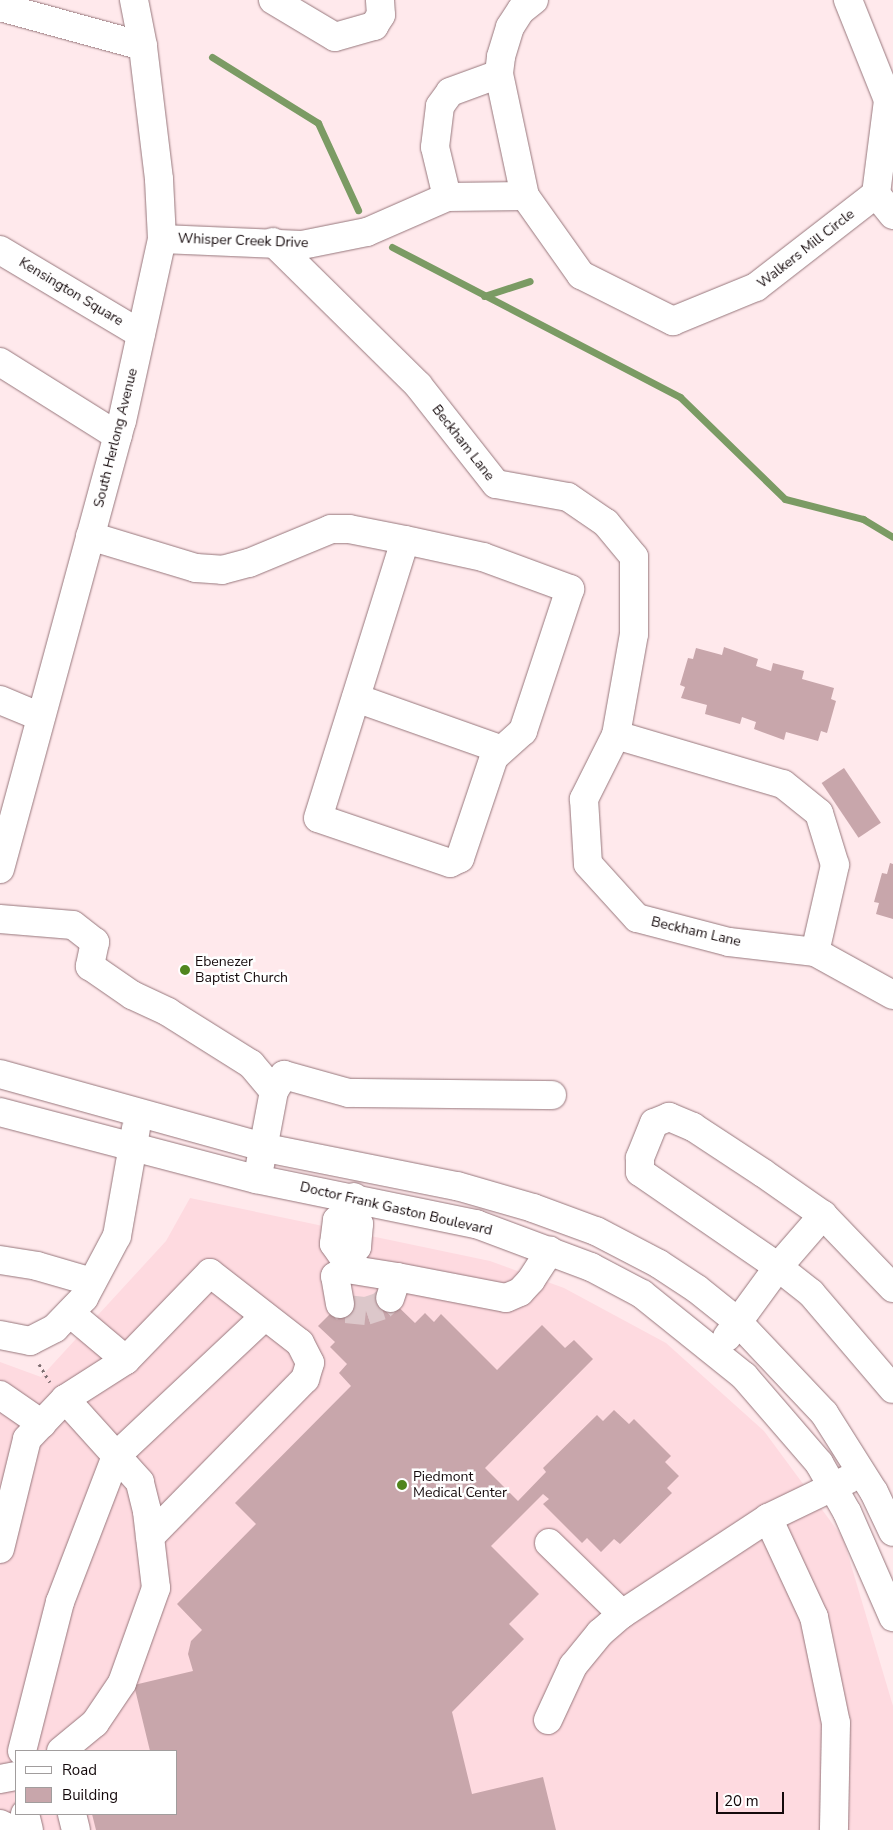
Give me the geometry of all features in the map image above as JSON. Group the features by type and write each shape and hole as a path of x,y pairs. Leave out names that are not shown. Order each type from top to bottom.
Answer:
{"street":[{"name":"South Herlong Avenue","path":"0,868 118,436 162,239 159,179 143,46 134,0"},
{"path":"273,0 335,37 379,21 380,0"},
{"name":"Walkers Mill Circle","path":"534,0 521,10 510,27 500,57 499,74 526,196 581,275 674,321 756,288 876,194"},
{"path":"848,0 888,100 876,194 893,215"},
{"path":"0,7 143,46"},
{"path":"447,197 435,147 440,106 450,92 499,74"},
{"name":"Whisper Creek Drive","path":"162,239 273,242 302,245 345,238 447,197 526,196"},
{"name":"Beckham Lane","path":"273,242 418,385 496,484 568,497 606,522 634,557 634,634 616,735 584,799 588,864 637,918 729,942 814,952 893,994"},
{"name":"Kensington Square","path":"0,250 141,334"},
{"path":"4,373 118,436"},
{"path":"90,536 196,568 222,570 249,563 331,529 349,529 406,540 483,557 570,589 523,732 500,750 494,758 460,858 450,863 318,818 406,540"},
{"path":"356,698 500,750"},
{"path":"0,700 41,717"},
{"path":"616,735 783,784 819,813 835,865 814,952"},
{"path":"0,919 73,925 95,942 90,966 132,995 168,1012 251,1064 274,1091"},
{"path":"0,1074 266,1148 457,1186 533,1208 596,1231 666,1269 737,1322 824,1413 862,1474 893,1532"},
{"path":"256,1178 266,1148 274,1091 284,1075 349,1093 552,1095"},
{"name":"Doctor Frank Gaston Boulevard","path":"0,1112 353,1204 476,1224 591,1267 642,1294 744,1376 819,1463 850,1520 893,1617"},
{"path":"0,1335 30,1341 55,1328 70,1313 92,1282 117,1236 130,1146 140,1114"},
{"path":"893,1288 823,1215 693,1127 669,1117 654,1122 640,1158 640,1172 778,1266 811,1293 893,1389"},
{"path":"340,1304 335,1276 347,1265 357,1247 359,1224 353,1204"},
{"path":"718,1354 737,1322 778,1266 823,1215"},
{"path":"347,1265 394,1287 506,1298 532,1280 550,1251"},
{"path":"0,1260 92,1282"},
{"path":"0,1549 27,1439 65,1400 126,1360 210,1273 300,1343 310,1363 305,1379 150,1537"},
{"path":"70,1313 126,1360"},
{"path":"22,1750 60,1602 116,1456 265,1316"},
{"path":"0,1395 42,1424"},
{"path":"62,1750 95,1723 122,1683 156,1588 150,1537 140,1482 65,1400"},
{"path":"548,1720 573,1666 600,1633 622,1614 768,1518 832,1486 862,1474"},
{"path":"768,1518 814,1618 836,1723 834,1830"},
{"path":"549,1543 622,1614"},
{"path":"0,1779 15,1776"},
{"path":"25,1815 29,1830"},
{"path":"72,1815 76,1830"},
{"path":"0,1824 13,1830"}],"path":[{"path":"30,1341 52,1386 65,1400"}],"shaded area":[{"name":"Piedmont Medical Center","path":"190,1198 490,1261 564,1288 666,1343 764,1431 843,1538 893,1706 893,1830 0,1830 0,1362 41,1377 166,1241"}],"building":[{"path":"724,647 758,659 756,666 771,671 773,663 804,671 802,679 834,688 831,699 836,701 827,733 821,731 818,741 786,732 784,740 754,729 756,722 742,717 740,724 705,714 707,705 681,698 685,687 680,685 688,658 693,659 696,648 722,655"},
{"path":"844,768 881,823 859,838 822,783"},
{"path":"890,863 893,864 893,919 876,914 879,903 874,902 882,873 887,874"},
{"path":"384,1293 415,1323 425,1313 434,1322 441,1314 497,1370 542,1325 565,1348 574,1340 593,1359 485,1468 518,1501 546,1472 543,1468 597,1415 603,1421 614,1410 629,1424 634,1419 671,1456 665,1462 679,1476 667,1488 672,1493 620,1544 614,1539 601,1552 587,1538 582,1543 543,1504 549,1499 543,1494 491,1546 539,1594 509,1624 524,1639 452,1712 472,1794 543,1777 556,1830 96,1830 92,1815 178,1815 178,1750 150,1750 134,1685 193,1671 188,1654 191,1641 202,1630 177,1604 256,1524 235,1503 351,1386 339,1373 347,1364 330,1347 335,1342 318,1326 345,1299 362,1305 378,1299"}],"waterway":[{"path":"212,57 318,123 358,210"},
{"path":"392,247 680,397 785,499 863,519 893,537"},
{"path":"484,296 530,281"}],"tunnel":[{"path":"340,1304 346,1309 366,1311 381,1306 390,1298"}],"place":[{"name":"Ebenezer Baptist Church","path":"185,970"},
{"name":"Piedmont Medical Center","path":"402,1485"}]}
